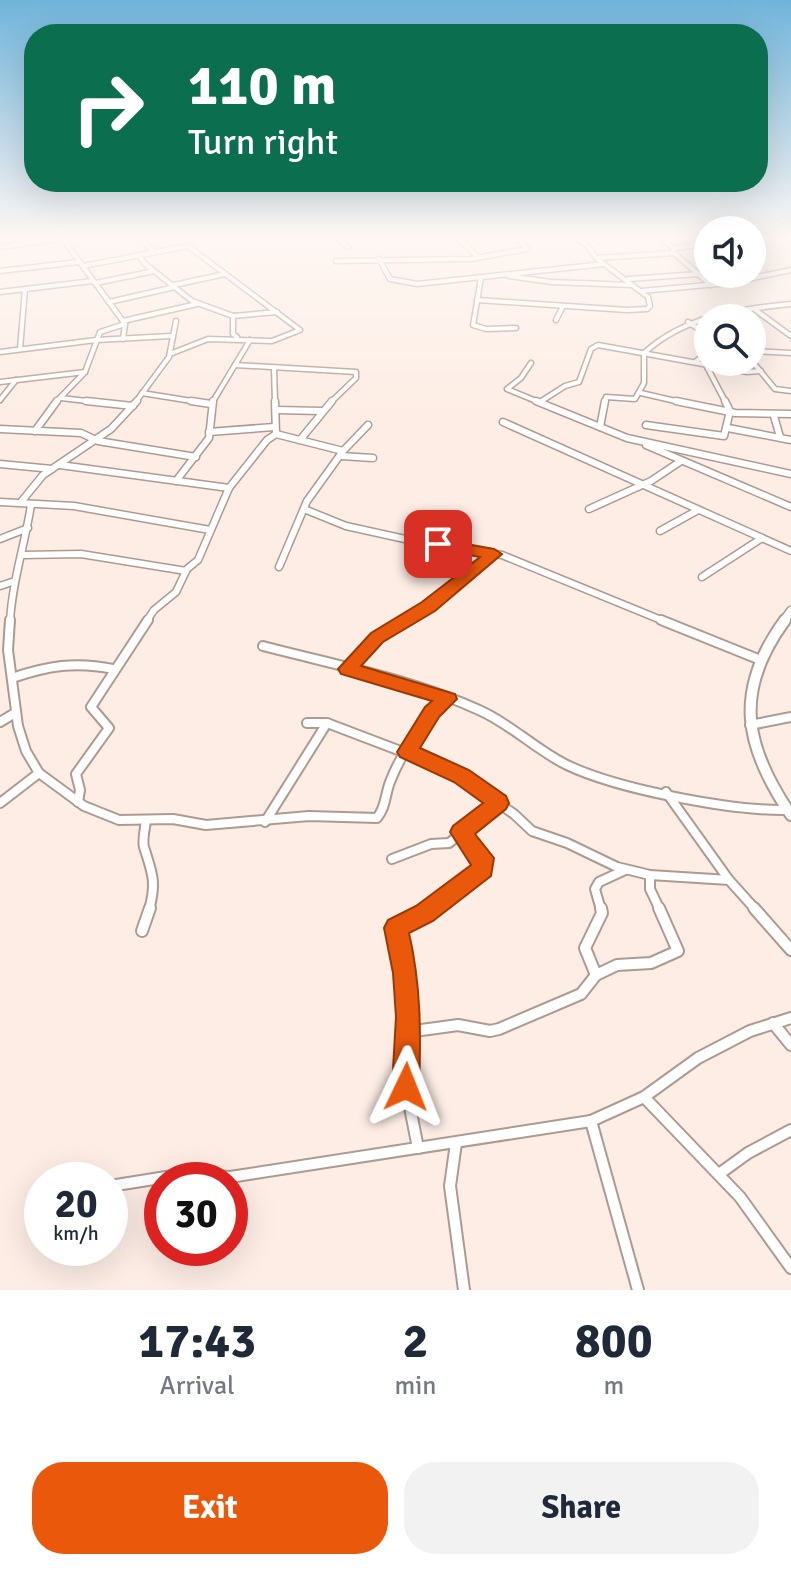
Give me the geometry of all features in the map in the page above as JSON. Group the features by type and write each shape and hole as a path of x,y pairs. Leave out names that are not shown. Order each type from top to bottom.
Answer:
{"street":[{"path":"20,349 24,296"},
{"path":"105,296 124,323 123,339"},
{"path":"109,302 133,296"},
{"path":"187,296 197,304 233,316 277,312"},
{"path":"170,354 202,340 239,338 272,341 300,330 255,296"},
{"path":"479,296 474,305 473,325 486,329 516,328"},
{"path":"477,300 647,309 650,306 647,296"},
{"path":"35,431 42,417 85,372 102,330 197,304"},
{"path":"766,307 791,304"},
{"path":"556,320 563,306"},
{"path":"233,316 233,332 239,338"},
{"path":"766,317 791,336"},
{"path":"21,502 32,485 111,429 133,406 161,371 170,354 176,321"},
{"path":"644,353 694,321"},
{"path":"688,322 694,326"},
{"path":"218,338 233,332"},
{"path":"0,352 96,340 171,336"},
{"path":"176,481 209,438 211,404 250,340"},
{"path":"540,402 565,386 579,382 592,347 598,345 694,362"},
{"path":"766,352 791,353"},
{"path":"600,427 606,397 635,399 641,393 646,380 644,353"},
{"path":"531,363 521,378 507,389 642,442 791,507"},
{"path":"235,365 356,372 356,378 322,411 300,440"},
{"path":"78,802 80,790 76,774 109,728 91,707 154,610 176,592 186,571 198,560 229,488 275,431 274,368"},
{"path":"0,382 85,372"},
{"path":"646,425 716,438 724,436 730,411 712,376"},
{"path":"765,376 775,389 791,391"},
{"path":"0,400 16,380"},
{"path":"142,393 211,404"},
{"path":"641,393 730,411 774,416 791,414"},
{"path":"61,398 133,406"},
{"path":"276,410 322,411"},
{"path":"774,416 780,437"},
{"path":"503,422 791,551"},
{"path":"279,567 304,509 342,453 368,425"},
{"path":"728,428 791,440"},
{"path":"0,429 81,433 95,439 196,457"},
{"path":"209,432 275,431 342,453 373,458"},
{"path":"642,442 791,474"},
{"path":"589,509 641,485 681,461"},
{"path":"0,464 52,469"},
{"path":"60,465 229,488"},
{"path":"0,502 74,506 210,530"},
{"path":"31,505 23,555 11,595 4,653 12,678 15,713 26,751 39,773 94,812 119,820 173,819 206,825 309,816 377,818 382,813 390,783 407,752 432,712 448,699"},
{"path":"304,509 346,526 502,555 758,659"},
{"path":"660,531 698,510"},
{"path":"0,539 28,528"},
{"path":"702,577 762,538"},
{"path":"23,555 81,554 186,571"},
{"path":"348,669 377,638 428,606 494,554"},
{"path":"0,586 15,581"},
{"path":"789,812 755,757 750,725 750,693 758,659 791,611"},
{"path":"263,646 480,711 573,768 666,792 789,812"},
{"path":"12,678 56,663 88,662 113,669"},
{"path":"0,722 15,713"},
{"path":"750,725 791,717"},
{"path":"307,723 327,723 407,752 461,776 532,831 625,869 650,875 729,880"},
{"path":"265,822 327,723"},
{"path":"0,803 39,773"},
{"path":"666,792 729,880 791,950"},
{"path":"392,859 431,844 449,843 499,803"},
{"path":"142,931 152,909 153,864 144,849 146,821"},
{"path":"418,1148 406,1087 406,973 396,928 424,913 483,869 483,858 461,832"},
{"path":"596,975 585,948 602,913 595,889 599,882 625,869"},
{"path":"407,1032 458,1025 490,1031 499,1029 581,994 596,975 617,965 651,963 678,951 650,889 650,875"},
{"path":"128,1185 185,1174 230,1177 591,1121 644,1097 698,1058 750,1031 791,1018"},
{"path":"773,1023 791,1045"},
{"path":"644,1097 751,1211 791,1268"},
{"path":"591,1121 638,1290"},
{"path":"719,1174 748,1153 791,1130"},
{"path":"456,1143 450,1186 464,1290"}],"route":[{"path":"406,1087 406,973 396,928 424,913 475,878 483,869 483,858 461,832 499,803 461,776 407,752 432,712 448,699 348,669 377,638 428,606 494,554 438,544"}]}
